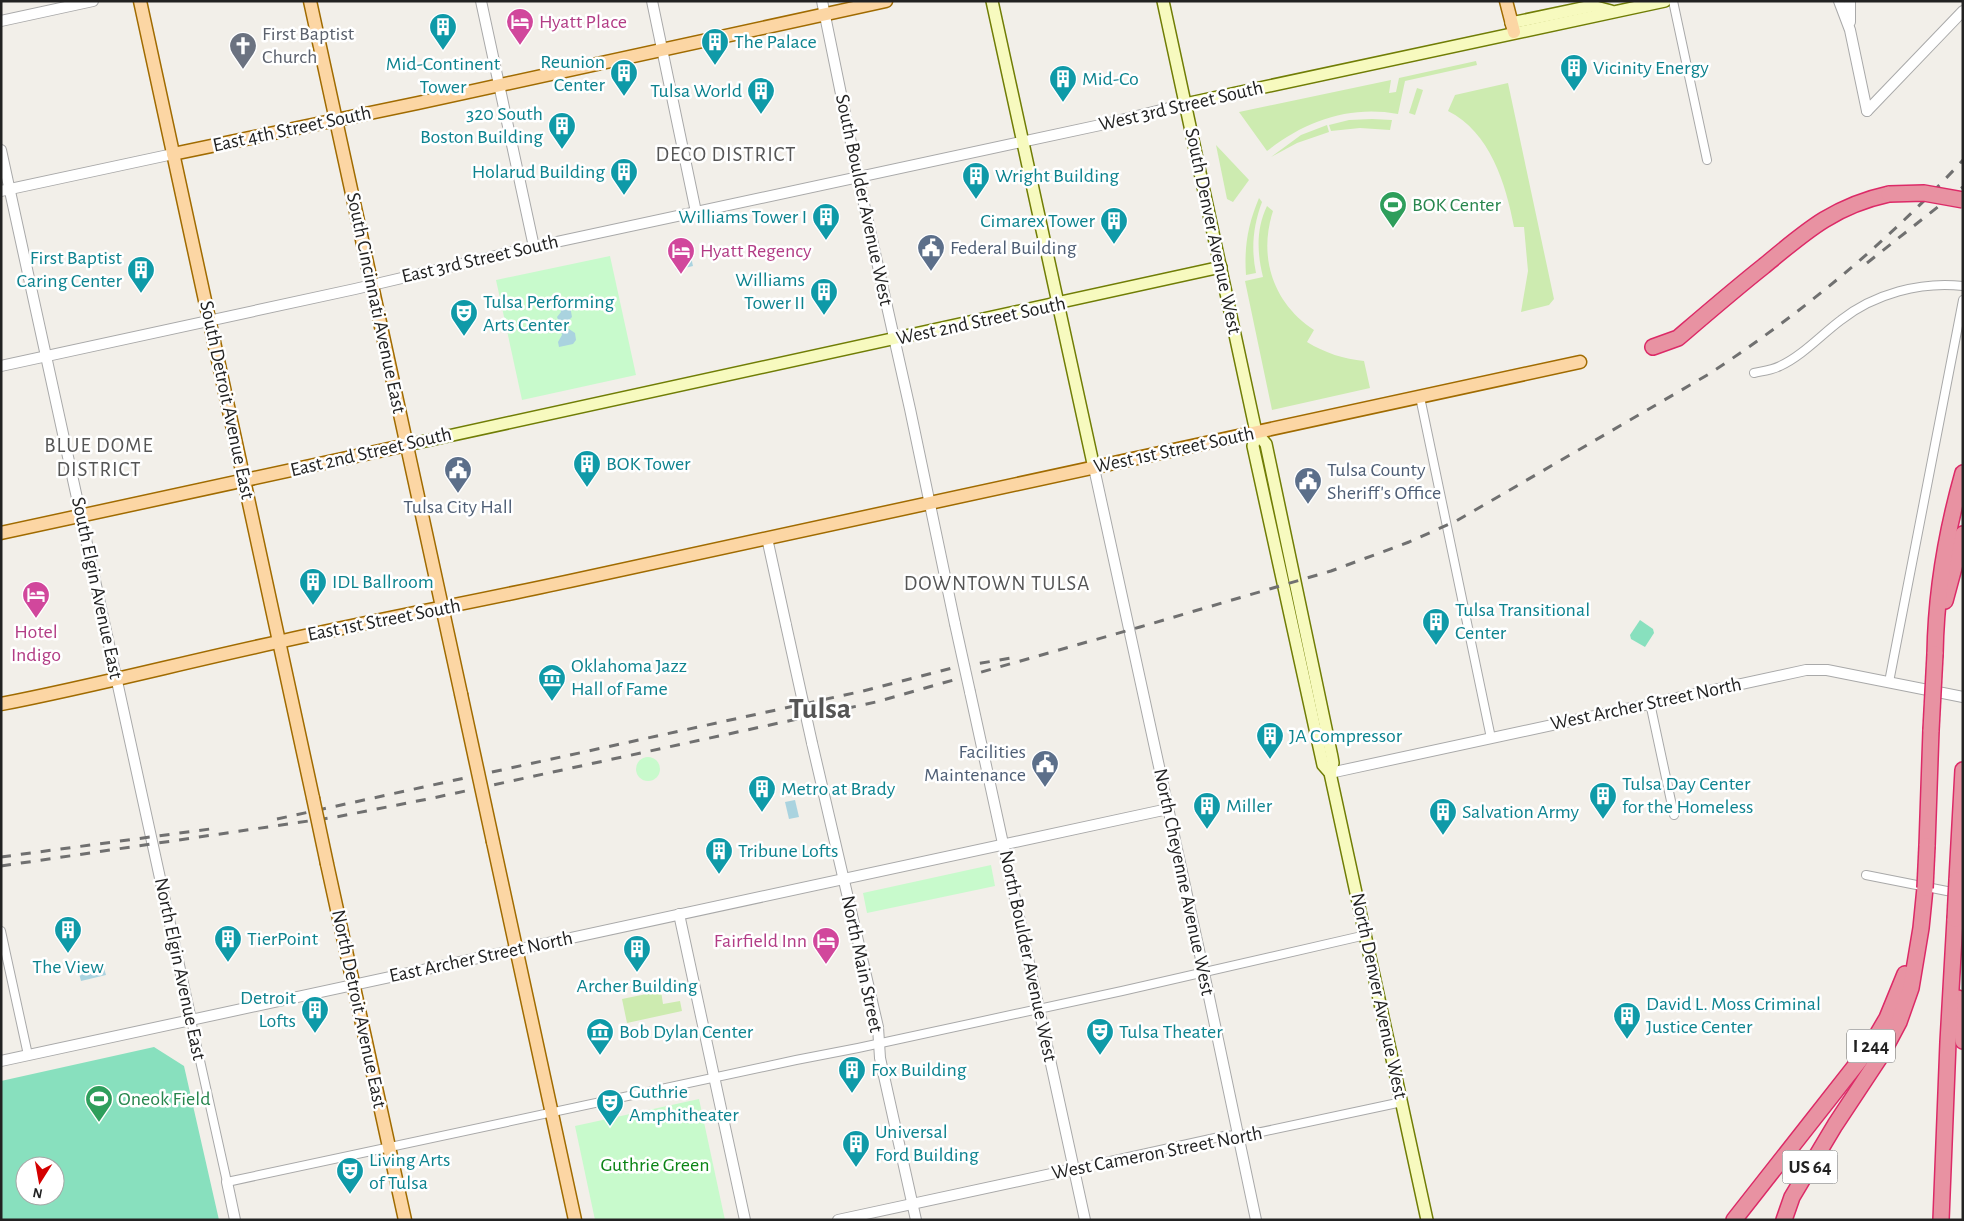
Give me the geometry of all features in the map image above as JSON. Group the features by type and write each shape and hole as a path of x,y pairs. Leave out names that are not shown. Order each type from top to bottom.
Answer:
{"highway":[{"path":"1653,346 1678,338 1814,225 1850,205 1869,198 1889,194 1924,193 1963,200"},
{"name":"I 244","path":"1736,1218 1870,1048 1887,1018 1902,985 1921,928 1927,846 1937,599 1944,549 1963,473"},
{"path":"1935,636 1963,534"},
{"path":"1941,1220 1955,920 1960,887 1963,770"},
{"name":"US 64","path":"1785,1215 1792,1197 1835,1125 1882,1054 1898,1022 1911,988 1921,928"},
{"path":"1954,962 1963,1041"}],"main road":[{"name":"South Detroit Avenue East","path":"140,1 313,798"},
{"name":"South Cincinnati Avenue East","path":"310,1 575,1220"},
{"name":"East 4th Street South","path":"173,154 886,1"},
{"path":"992,1 1094,468"},
{"name":"South Denver Avenue West","path":"1163,1 1256,432 1266,444 1276,490"},
{"path":"1506,1 1512,28"},
{"name":"West 3rd Street South","path":"1185,104 1512,28 1615,12 1665,1"},
{"name":"West 2nd Street South","path":"741,372 895,340 1220,267"},
{"name":"West 1st Street South","path":"767,538 1580,362"},
{"name":"East 2nd Street South","path":"1,533 741,372"},
{"name":"South Denver Avenue West","path":"1256,432 1252,446 1263,492"},
{"name":"North Denver Avenue West","path":"1276,490 1332,757 1333,763 1330,773"},
{"name":"North Denver Avenue West","path":"1263,492 1320,755 1323,765 1330,773 1427,1220"},
{"name":"East 1st Street South","path":"1,704 279,641 476,601 767,538"},
{"name":"North Detroit Avenue East","path":"313,798 405,1220"}],"street":[{"path":"1,22 93,1"},
{"path":"481,1 534,247"},
{"path":"652,1 696,212"},
{"name":"South Boulder Avenue West","path":"822,1 970,692"},
{"path":"1673,1 1707,160"},
{"path":"1839,1 1850,30 1867,111 1963,11"},
{"path":"1850,1 1850,30"},
{"name":"West 3rd Street South","path":"696,212 1024,142 1185,104"},
{"name":"South Elgin Avenue East","path":"1,150 5,190 46,356 157,865"},
{"name":"East 4th Street South","path":"5,190 173,154"},
{"name":"East 3rd Street South","path":"1,366 696,212"},
{"path":"1754,374 1786,363 1842,318 1871,301 1899,291 1950,284 1963,286"},
{"path":"1889,682 1963,300"},
{"path":"1420,397 1491,738"},
{"name":"North Cheyenne Avenue West","path":"1094,468 1256,1220"},
{"name":"North Main Street","path":"767,538 837,857 877,1022 879,1044 916,1220"},
{"name":"West Archer Street North","path":"1330,773 1650,703 1817,669 1963,697"},
{"name":"North Boulder Avenue West","path":"970,692 1085,1220"},
{"path":"1650,703 1674,815"},
{"path":"843,879 1168,809"},
{"name":"North Elgin Avenue East","path":"157,865 235,1220"},
{"path":"1866,875 1960,887"},
{"name":"East Archer Street North","path":"1,1061 843,879"},
{"path":"680,914 745,1220"},
{"path":"1,931 28,1055"},
{"path":"227,1182 714,1077 879,1044 1204,973 1366,935"},
{"name":"West Cameron Street North","path":"838,1220 912,1202 1224,1136 1252,1134 1402,1102"}],"green space":[{"path":"1476,61 1477,65 1405,81 1398,114 1363,112 1329,118 1297,131 1267,151 1239,112 1391,80 1389,93 1396,92 1399,78"},
{"path":"1508,83 1554,299 1549,305 1521,312 1528,271 1524,227 1514,227 1501,177 1485,146 1463,120 1448,111 1455,95"},
{"path":"1417,88 1423,90 1415,115 1409,113"},
{"path":"1349,120 1392,120 1390,130 1360,128 1331,131 1329,125"},
{"path":"1327,125 1329,132 1297,143 1271,157 1301,135"},
{"path":"1216,145 1249,180 1233,202 1227,199"},
{"path":"1259,198 1262,202 1253,246 1256,273 1246,275 1248,236"},
{"path":"1267,206 1273,211 1267,245 1269,262 1272,278 1279,293 1300,319 1314,330 1307,342 1335,355 1364,361 1370,388 1272,410 1245,281 1263,277 1259,232"},
{"path":"610,256 636,375 522,400 496,280"},
{"path":"1640,620 1653,629 1654,633 1645,647 1631,639 1630,635"},
{"path":"648,757 657,760 660,769 657,778 648,781 639,778 636,769 639,760"},
{"path":"991,865 995,886 867,913 863,893"},
{"path":"661,991 663,1004 680,1001 682,1011 627,1023 622,999"},
{"name":"Oneok Field","path":"154,1047 184,1066 219,1220 1,1220 1,1081"},
{"name":"Guthrie Green","path":"699,1099 725,1220 595,1220 575,1126"}],"water":[{"path":"691,257 693,266 676,270 674,261"},
{"path":"570,306 572,317 566,323 566,327 575,333 576,340 573,344 559,347 558,342 562,335 557,317 561,312 560,307"},
{"path":"795,800 799,817 789,819 785,802"},
{"path":"103,965 106,975 81,981 78,970"}],"railway":[{"path":"1,866 336,817 433,798 876,702 1331,571 1409,542 1456,521 1709,374 1744,351 1843,275 1905,219 1963,160"},
{"path":"1867,263 1963,187"},
{"path":"277,819 863,691 952,668 1011,658"},
{"path":"1,857 210,829"}],"place":[{"name":"Hyatt Place","path":"520,46"},
{"name":"Mid-Continent Tower","path":"443,51"},
{"name":"The Palace","path":"715,66"},
{"name":"First Baptist Church","path":"243,70"},
{"name":"Vicinity Energy","path":"1574,92"},
{"name":"Reunion Center","path":"624,97"},
{"name":"Mid-Co","path":"1063,103"},
{"name":"Tulsa World","path":"761,115"},
{"name":"320 South Boston Building","path":"562,150"},
{"name":"Holarud Building","path":"624,196"},
{"name":"Wright Building","path":"976,200"},
{"name":"BOK Center","path":"1393,229"},
{"name":"Williams Tower I","path":"826,241"},
{"name":"Cimarex Tower","path":"1114,245"},
{"name":"Federal Building","path":"931,272"},
{"name":"Hyatt Regency","path":"681,275"},
{"name":"First Baptist Caring Center","path":"141,294"},
{"name":"Williams Tower II","path":"824,316"},
{"name":"Tulsa Performing Arts Center","path":"464,337"},
{"name":"BOK Tower","path":"587,488"},
{"name":"Tulsa City Hall","path":"458,494"},
{"name":"Tulsa County Sheriff's Office","path":"1308,505"},
{"name":"IDL Ballroom","path":"313,606"},
{"name":"Hotel Indigo","path":"36,619"},
{"name":"Tulsa Transitional Center","path":"1436,646"},
{"name":"Oklahoma Jazz Hall of Fame","path":"552,702"},
{"name":"JA Compressor","path":"1270,760"},
{"name":"Facilities Maintenance","path":"1045,788"},
{"name":"Metro at Brady","path":"762,813"},
{"name":"Tulsa Day Center for the Homeless","path":"1603,820"},
{"name":"Miller","path":"1207,830"},
{"name":"Salvation Army","path":"1443,836"},
{"name":"Tribune Lofts","path":"719,875"},
{"name":"The View","path":"68,954"},
{"name":"TierPoint","path":"228,963"},
{"name":"Fairfield Inn","path":"826,965"},
{"name":"Archer Building","path":"637,973"},
{"name":"Detroit Lofts","path":"315,1034"},
{"name":"David L. Moss Criminal Justice Center","path":"1627,1040"},
{"name":"Bob Dylan Center","path":"600,1056"},
{"name":"Tulsa Theater","path":"1100,1056"},
{"name":"Fox Building","path":"852,1094"},
{"name":"Oneok Field","path":"99,1123"},
{"name":"Guthrie Amphitheater","path":"610,1127"},
{"name":"Universal Ford Building","path":"856,1168"},
{"name":"Living Arts of Tulsa","path":"350,1195"}],"district":[{"name":"DECO DISTRICT","path":"726,154"},
{"name":"BLUE DOME DISTRICT","path":"99,457"},
{"name":"DOWNTOWN TULSA","path":"997,583"},
{"name":"Tulsa","path":"820,709"}]}
